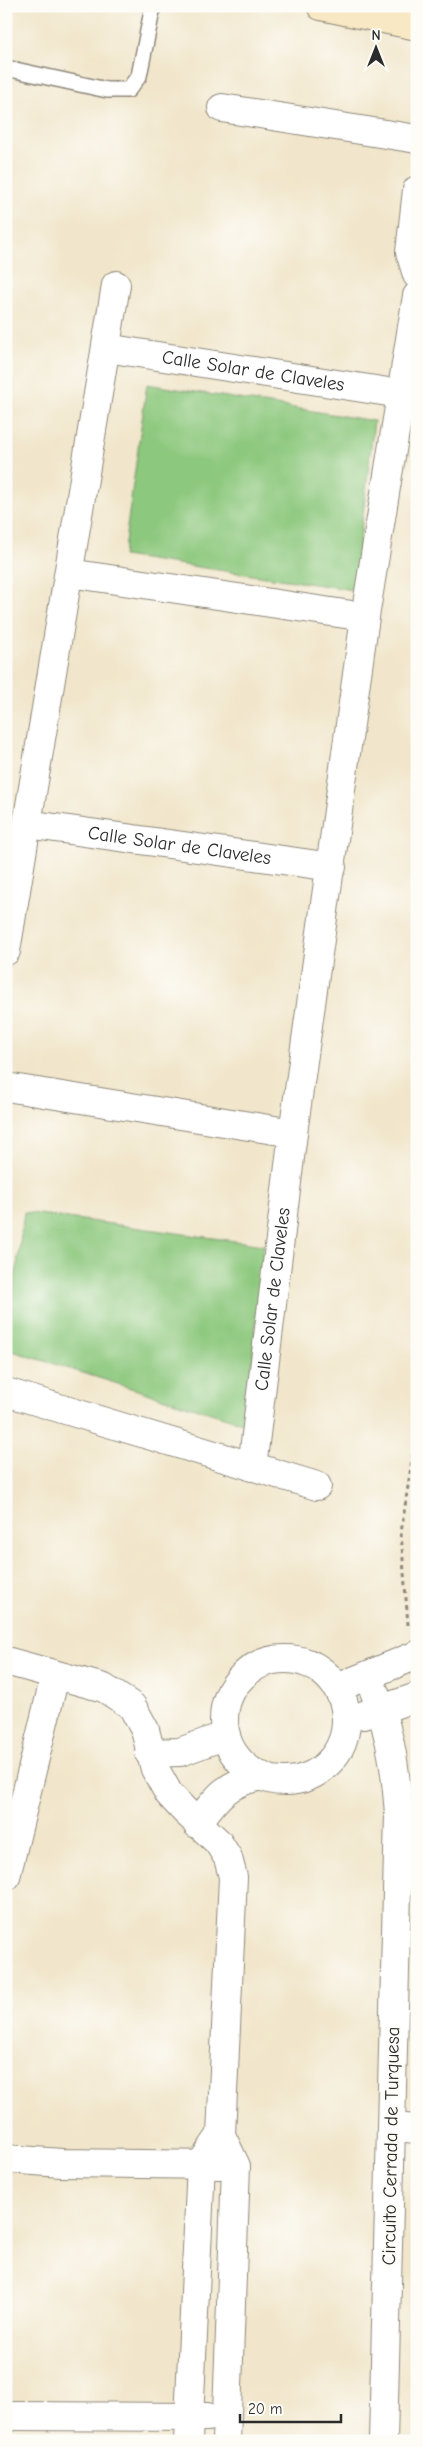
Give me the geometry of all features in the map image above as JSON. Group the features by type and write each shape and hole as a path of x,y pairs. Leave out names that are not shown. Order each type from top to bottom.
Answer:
{"main road":[{"path":"321,6 417,26"}],"street":[{"path":"222,108 417,139"},
{"path":"417,190 410,252 417,275"},
{"path":"6,951 116,285"},
{"name":"Calle Solar de Claveles","path":"252,1466 293,1133 332,868 365,617 417,296"},
{"name":"Calle Solar de Claveles","path":"106,348 401,394"},
{"path":"69,573 365,617"},
{"name":"Calle Solar de Claveles","path":"27,824 332,868"},
{"path":"6,1087 293,1133"},
{"path":"6,1392 317,1486"},
{"path":"337,1687 414,1656"},
{"path":"282,1659 303,1662 322,1671 337,1687 344,1704 346,1722 344,1738 337,1753 326,1766 311,1775 296,1780 279,1780 262,1776 240,1760 226,1735 224,1714 230,1693 243,1676 261,1664 282,1659"},
{"path":"6,1661 104,1688 125,1700 138,1714 145,1730 149,1752 155,1769 169,1794 218,1842 228,1858 233,1877 221,2135 236,2166 226,2429 189,2429 6,2416"},
{"path":"6,1877 55,1676"},
{"name":"Circuito Cerrada de Turquesa","path":"368,1676 382,1708 395,1769 399,1814 405,2128 383,2441"},
{"path":"346,1722 417,1697"},
{"path":"149,1752 180,1752 204,1745 226,1735"},
{"path":"198,1824 215,1799 228,1787 244,1780 262,1776"},
{"path":"189,2429 201,2164 221,2135"},
{"path":"6,2159 62,2163 236,2166"}],"lane":[{"path":"6,68 107,90 128,90 139,76 153,6"}],"path":[{"path":"414,1656 401,1533 417,1426"}],"green space":[{"path":"147,384 374,421 354,590 123,556"},
{"path":"24,1212 264,1245 246,1424 6,1349"}]}
